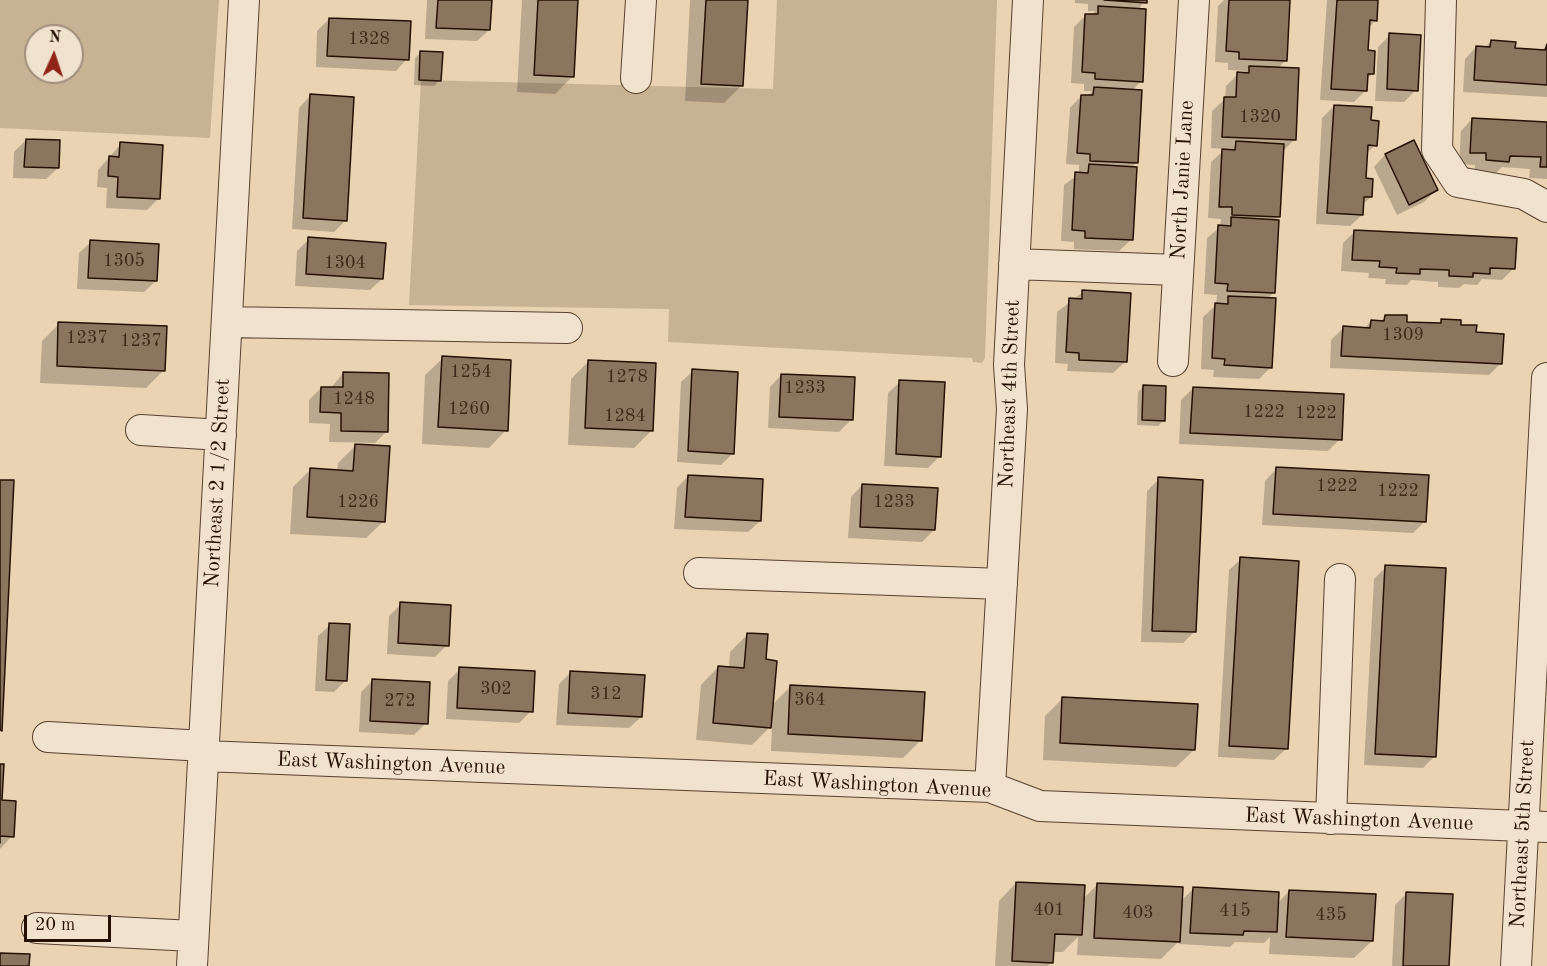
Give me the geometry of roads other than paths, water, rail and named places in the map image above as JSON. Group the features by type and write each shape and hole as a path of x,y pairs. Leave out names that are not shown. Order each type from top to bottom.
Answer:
{"street":[{"name":"Northeast 2 1/2 Street","path":"192,966 244,0"},
{"path":"636,78 641,0"},
{"name":"Northeast 4th Street","path":"990,787 1012,409 1009,365 1028,0"},
{"name":"North Janie Lane","path":"1173,361 1194,0"},
{"path":"1441,0 1437,150 1458,182 1524,194 1547,207"},
{"path":"1014,264 1178,270"},
{"path":"227,322 567,328"},
{"name":"Northeast 5th Street","path":"1516,966 1535,827 1547,378"},
{"path":"141,430 221,435"},
{"path":"699,573 1002,584"},
{"path":"1330,819 1340,579"},
{"name":"East Washington Avenue","path":"48,737 204,751 990,787 1040,806 1535,827"},
{"path":"37,928 193,936"}]}
